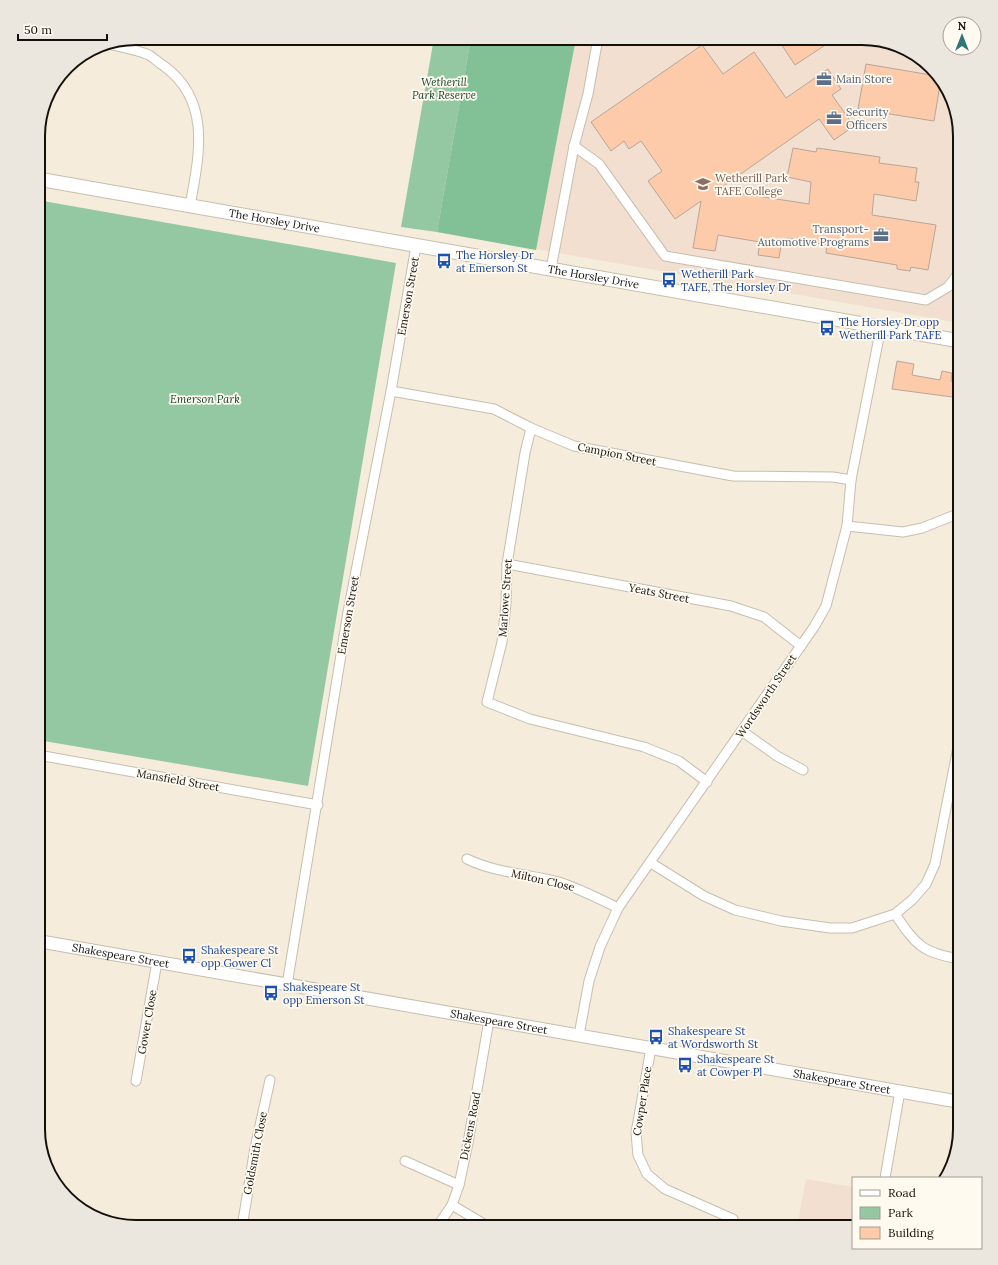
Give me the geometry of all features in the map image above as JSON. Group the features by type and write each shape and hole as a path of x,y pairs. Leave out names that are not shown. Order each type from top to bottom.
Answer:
{"main road":[{"name":"The Horsley Drive","path":"45,180 953,340"}],"street":[{"path":"551,269 574,146 588,94 597,45"},
{"path":"119,47 149,55 174,73 188,91 196,114 200,132 200,151 190,206"},
{"path":"574,146 599,164 665,256 926,300 948,287 953,280"},
{"name":"Emerson Street","path":"287,985 318,805 348,612 391,391 416,246"},
{"name":"Wordsworth Street","path":"579,1035 589,981 600,947 618,908 651,863 801,646 826,606 847,526 851,480 881,327"},
{"name":"Campion Street","path":"391,391 494,409 531,428 574,446 733,476 833,477 851,480"},
{"name":"Marlowe Street","path":"531,428 507,564 506,604 502,642 487,702 530,719 644,747 678,761 707,782"},
{"path":"847,526 903,532 922,528 953,517"},
{"name":"Yeats Street","path":"507,564 731,606 764,617 801,646"},
{"path":"742,731 777,756 803,770"},
{"name":"Mansfield Street","path":"45,757 318,805"},
{"path":"651,863 704,896 735,910 781,921 830,928 852,928 895,914 912,900 926,884 935,864 953,798"},
{"name":"Milton Close","path":"467,859 484,867 557,882 582,890 618,908"},
{"path":"895,914 913,940 930,952 953,957"},
{"name":"Shakespeare Street","path":"45,942 953,1101"},
{"name":"Gower Close","path":"136,1081 157,962"},
{"name":"Dickens Road","path":"442,1220 452,1205 468,1143 489,1020"},
{"name":"Cowper Place","path":"651,1048 636,1133 638,1155 647,1174 665,1189 733,1219"},
{"name":"Goldsmith Close","path":"243,1220 255,1148 270,1080"},
{"path":"885,1177 900,1091"},
{"path":"405,1161 458,1185"},
{"path":"452,1205 477,1220"}],"shaded area":[{"name":"Wetherill Park TAFE College","path":"470,45 868,45 886,48 913,60 938,85 950,112 953,136 953,322 437,232"},
{"path":"806,1179 852,1187 852,1220 798,1220"}],"green space":[{"name":"Wetherill Park Reserve","path":"433,45 470,45 437,232 401,227"},
{"path":"470,45 575,45 536,250 437,232"},
{"name":"Emerson Park","path":"45,201 396,263 308,786 45,741"}],"building":[{"path":"702,45 723,74 754,52 786,98 828,69 841,89 832,95 854,126 834,140 819,119 718,190 809,204 811,182 787,177 793,148 816,152 817,148 880,157 879,163 917,168 915,182 919,182 916,201 874,194 872,215 936,225 928,270 911,267 910,271 897,269 897,265 826,253 827,245 787,238 786,246 781,246 779,258 758,255 760,242 718,235 715,251 693,248 701,201 675,219 648,181 662,171 641,141 629,149 624,141 611,151 591,122"},
{"path":"782,45 825,45 795,65"},
{"path":"866,64 929,75 940,88 934,121 858,109"},
{"path":"897,361 914,364 912,375 940,380 942,371 952,373 951,381 953,381 953,397 892,389"}],"place":[{"name":"Main Store","path":"824,79"},
{"name":"Security Officers","path":"834,118"},
{"name":"Wetherill Park TAFE College","path":"703,184"},
{"name":"Transport- Automotive Programs","path":"881,235"},
{"name":"The Horsley Dr at Emerson St","path":"444,261"},
{"name":"Wetherill Park TAFE, The Horsley Dr","path":"669,280"},
{"name":"The Horsley Dr opp Wetherill Park TAFE","path":"827,328"},
{"name":"Shakespeare St opp Gower Cl","path":"189,956"},
{"name":"Shakespeare St opp Emerson St","path":"271,993"},
{"name":"Shakespeare St at Wordsworth St","path":"656,1037"},
{"name":"Shakespeare St at Cowper Pl","path":"685,1065"}]}
